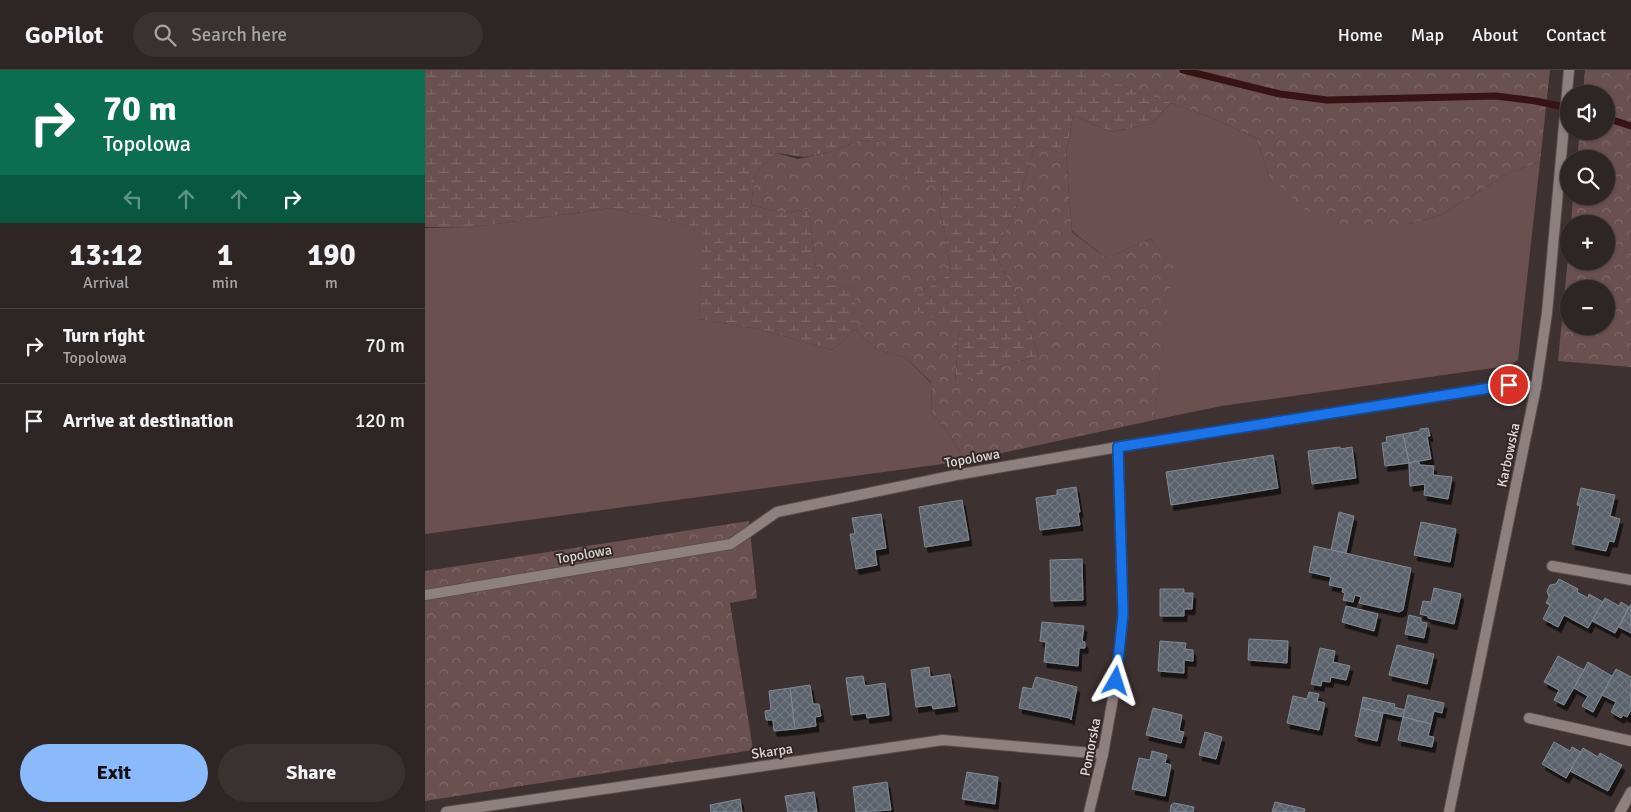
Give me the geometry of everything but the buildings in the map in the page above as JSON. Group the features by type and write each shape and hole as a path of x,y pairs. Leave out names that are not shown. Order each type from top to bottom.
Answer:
{"street":[{"name":"Karbowska","path":"1449,812 1536,387 1547,313 1569,70"},
{"name":"Topolowa","path":"425,595 731,544 777,512 956,475 1118,447 1509,385 1536,387"},
{"name":"Pomorska","path":"1089,812 1103,754 1116,681 1123,614 1118,447"},
{"path":"1552,566 1631,580"},
{"path":"1529,718 1631,741"},
{"name":"Skarpa","path":"446,812 943,740 1103,754"},
{"path":"1620,812 1631,792"}],"green space":[{"path":"425,70 1103,70 1104,79 1171,103 1151,124 1111,132 1073,115 1066,154 1035,146 1012,220 994,252 1020,302 1039,356 1007,365 955,384 959,330 915,310 918,294 951,273 944,228 939,210 943,185 899,179 895,143 861,140 830,152 804,157 776,153 755,174 751,205 783,213 809,209 815,263 822,285 855,287 855,329 833,350 758,329 699,319 703,229 611,208 466,228 425,227"},
{"path":"1103,70 1550,70 1540,162 1508,173 1441,215 1409,224 1341,227 1304,209 1269,176 1256,138 1210,117 1103,79"},
{"path":"1585,70 1631,70 1631,367 1558,361 1561,335 1615,335 1615,280 1566,280 1567,270 1615,270 1615,215 1572,215 1572,205 1615,205 1615,150 1578,150 1579,140 1615,140 1615,85 1584,85"},
{"path":"1171,103 1210,117 1256,138 1269,176 1409,224 1441,215 1508,173 1540,162 1518,360 1508,366 1221,406 1154,420 1172,266 1151,239 1106,258 1072,231 1066,154 1073,115 1111,132 1151,124"},
{"path":"861,140 895,143 943,185 939,210 944,228 951,273 918,294 959,330 955,383 1039,356 1020,302 994,252 1012,220 1035,146 1066,154 1072,232 1106,258 1151,239 1173,266 1154,420 965,461 950,435 932,413 931,382 905,357 877,350 855,329 855,287 822,286 815,263 809,209 783,213 751,205 755,174 776,153 798,159 830,152"},
{"path":"611,208 704,229 699,319 758,329 833,350 855,329 877,350 905,357 931,383 932,413 950,435 965,461 425,534 425,228 466,228"},
{"path":"749,521 757,598 730,603 753,750 425,801 425,571"}],"waterway":[{"path":"1183,70 1280,94 1327,100 1496,96 1560,106"},
{"path":"1615,121 1631,126"}],"route":[{"path":"1116,681 1123,614 1118,447 1509,385"}]}
